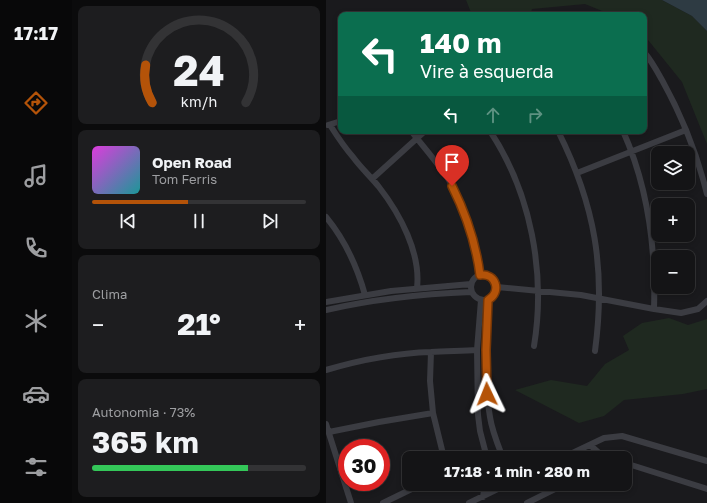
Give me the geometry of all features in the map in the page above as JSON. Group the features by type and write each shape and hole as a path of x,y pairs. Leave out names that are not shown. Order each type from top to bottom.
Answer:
{"street":[{"path":"647,57 665,86 686,130 707,194"},
{"path":"338,122 328,125 393,207 408,237 418,269 417,288"},
{"path":"577,173 686,130"},
{"path":"414,134 446,176 457,197 474,241 480,275"},
{"path":"372,179 422,134"},
{"path":"492,134 507,161 524,202 534,246 538,291 538,316 534,346"},
{"path":"559,134 577,173 586,202 595,241 599,269 600,298 595,351"},
{"path":"624,134 631,151 646,202 652,238 655,274 654,309"},
{"path":"326,217 339,234 351,255 364,295"},
{"path":"484,274 492,277 497,287 494,295 488,300 481,300 474,296 471,292 471,284 474,279 480,275 484,274"},
{"path":"326,302 417,288 471,284"},
{"path":"497,287 600,298 681,313 698,308 707,301"},
{"path":"326,310 392,298 471,292"},
{"path":"481,300 477,350 478,415 485,451"},
{"path":"488,300 486,350 487,394 490,417 501,451"},
{"path":"326,370 378,358 431,352 477,350"},
{"path":"431,352 430,381 433,413 442,451"},
{"path":"329,432 433,413"},
{"path":"326,424 351,503"},
{"path":"577,451 604,438 622,436 707,461"},
{"path":"590,445 597,451"},
{"path":"632,465 707,489"},
{"path":"383,503 408,491"},
{"path":"483,496 484,491"},
{"path":"469,503 493,491"},
{"path":"527,503 551,491"}],"green space":[{"path":"466,0 662,0 692,16 707,31 707,144 682,82 647,39 647,12 605,12 585,4 532,9 531,12 471,12"},
{"path":"669,318 688,325 707,319 707,389 683,394 624,400 604,416 579,423 515,390 551,380 587,386 605,364 629,350 623,336 642,323"}],"shaded area":[{"path":"662,0 707,0 707,31 692,16"}],"route":[{"path":"452,186 462,207 474,241 479,262 480,275 484,274 492,277 497,287 492,298 488,300 486,350 487,394"}]}
